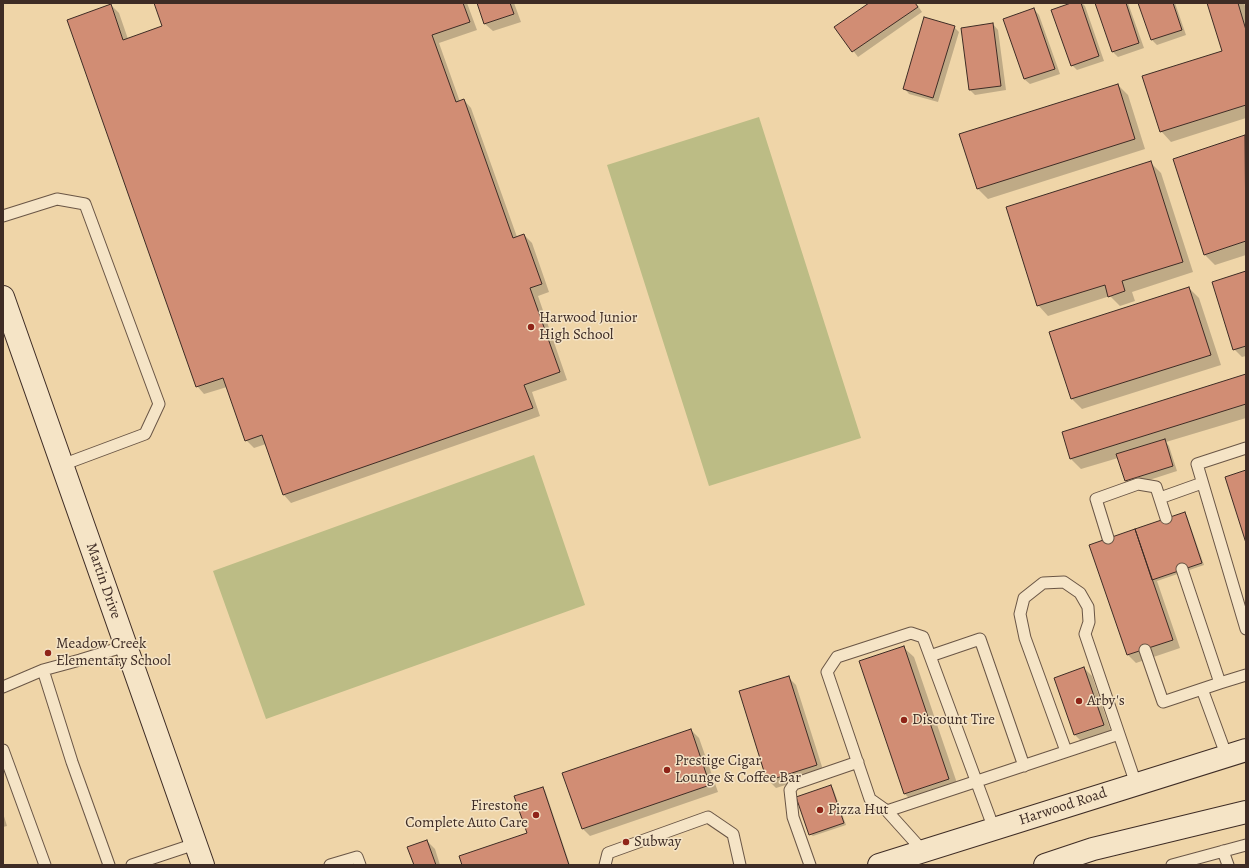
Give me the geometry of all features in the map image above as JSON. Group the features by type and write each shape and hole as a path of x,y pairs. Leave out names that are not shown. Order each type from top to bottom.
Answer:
{"street":[{"name":"Martin Drive","path":"3,297 203,865"},
{"name":"Harwood Road","path":"879,865 925,858 994,829 1237,753"},
{"path":"1045,865 1093,849 1246,812"}],"lane":[{"path":"3,216 57,199 85,204 159,404 145,434 62,465"},
{"path":"1246,448 1197,464 1246,629"},
{"path":"1160,498 1202,483"},
{"path":"1108,538 1096,500 1138,484 1156,487 1166,518"},
{"path":"1182,569 1220,683"},
{"path":"1066,751 1024,638 1020,614 1024,598 1043,583 1064,582 1080,593 1088,607 1089,622 1085,634 1136,784"},
{"path":"925,858 888,812 870,799 826,672 837,657 911,633 923,637 994,829"},
{"path":"930,656 980,639 1024,766"},
{"path":"3,687 43,670 126,646"},
{"path":"1145,650 1163,702 1246,675"},
{"path":"43,670 65,742 109,865"},
{"path":"1202,689 1237,753"},
{"path":"888,812 1119,734"},
{"path":"3,750 45,865"},
{"path":"810,865 793,817 790,790 794,784 858,762"},
{"path":"605,865 608,853 708,817 733,834 740,865"},
{"path":"132,865 195,844"},
{"path":"1172,865 1246,845"},
{"path":"1223,851 1228,865"},
{"path":"330,865 357,857 360,865"}],"green space":[{"path":"759,117 861,438 709,486 607,165"},
{"path":"534,455 585,605 266,719 213,571"}],"building":[{"path":"154,3 463,3 470,22 432,35 456,102 464,99 513,238 524,234 542,284 530,288 560,372 524,385 533,408 283,495 262,435 245,441 223,378 196,387 67,20 111,4 123,40 162,26"},
{"path":"477,3 510,3 514,14 484,24"},
{"path":"869,3 915,3 918,7 852,52 834,27"},
{"path":"1071,3 1081,3 1099,56 1071,66 1051,10"},
{"path":"1095,3 1126,3 1139,43 1112,52"},
{"path":"1138,3 1173,3 1182,30 1151,40"},
{"path":"1207,3 1238,3 1246,30 1246,105 1160,132 1142,76 1222,51"},
{"path":"1034,8 1055,69 1024,79 1003,19"},
{"path":"924,17 955,26 933,98 903,89"},
{"path":"993,23 1001,86 969,90 961,28"},
{"path":"1118,84 1135,139 977,189 959,134"},
{"path":"1245,135 1246,241 1204,255 1173,159"},
{"path":"1151,161 1183,262 1122,281 1125,291 1108,297 1105,285 1037,306 1006,207"},
{"path":"1246,271 1246,346 1233,350 1212,282"},
{"path":"1189,287 1211,355 1071,399 1049,332"},
{"path":"1246,374 1246,404 1070,459 1062,432"},
{"path":"1165,439 1173,466 1125,481 1116,454"},
{"path":"1246,470 1246,543 1225,477"},
{"path":"1185,512 1202,563 1152,580 1135,529"},
{"path":"1135,529 1173,640 1127,655 1089,545"},
{"name":"Discount Tire","path":"904,646 949,779 904,794 859,661"},
{"name":"Arby's","path":"1084,667 1104,725 1074,735 1054,678"},
{"path":"789,676 817,765 767,781 739,691"},
{"path":"691,729 710,785 582,829 562,773"},
{"name":"Pizza Hut","path":"831,785 844,823 809,835 796,797"},
{"name":"Firestone Complete Auto Care","path":"543,787 569,865 462,865 459,856 527,833 514,796"},
{"path":"427,840 436,865 414,865 407,847"}],"place":[{"name":"Harwood Junior High School","path":"531,327"},
{"name":"Meadow Creek Elementary School","path":"48,653"},
{"name":"Arby's","path":"1079,701"},
{"name":"Discount Tire","path":"904,720"},
{"name":"Prestige Cigar Lounge & Coffee Bar","path":"667,770"},
{"name":"Pizza Hut","path":"820,810"},
{"name":"Firestone Complete Auto Care","path":"536,815"},
{"name":"Subway","path":"626,842"}]}
